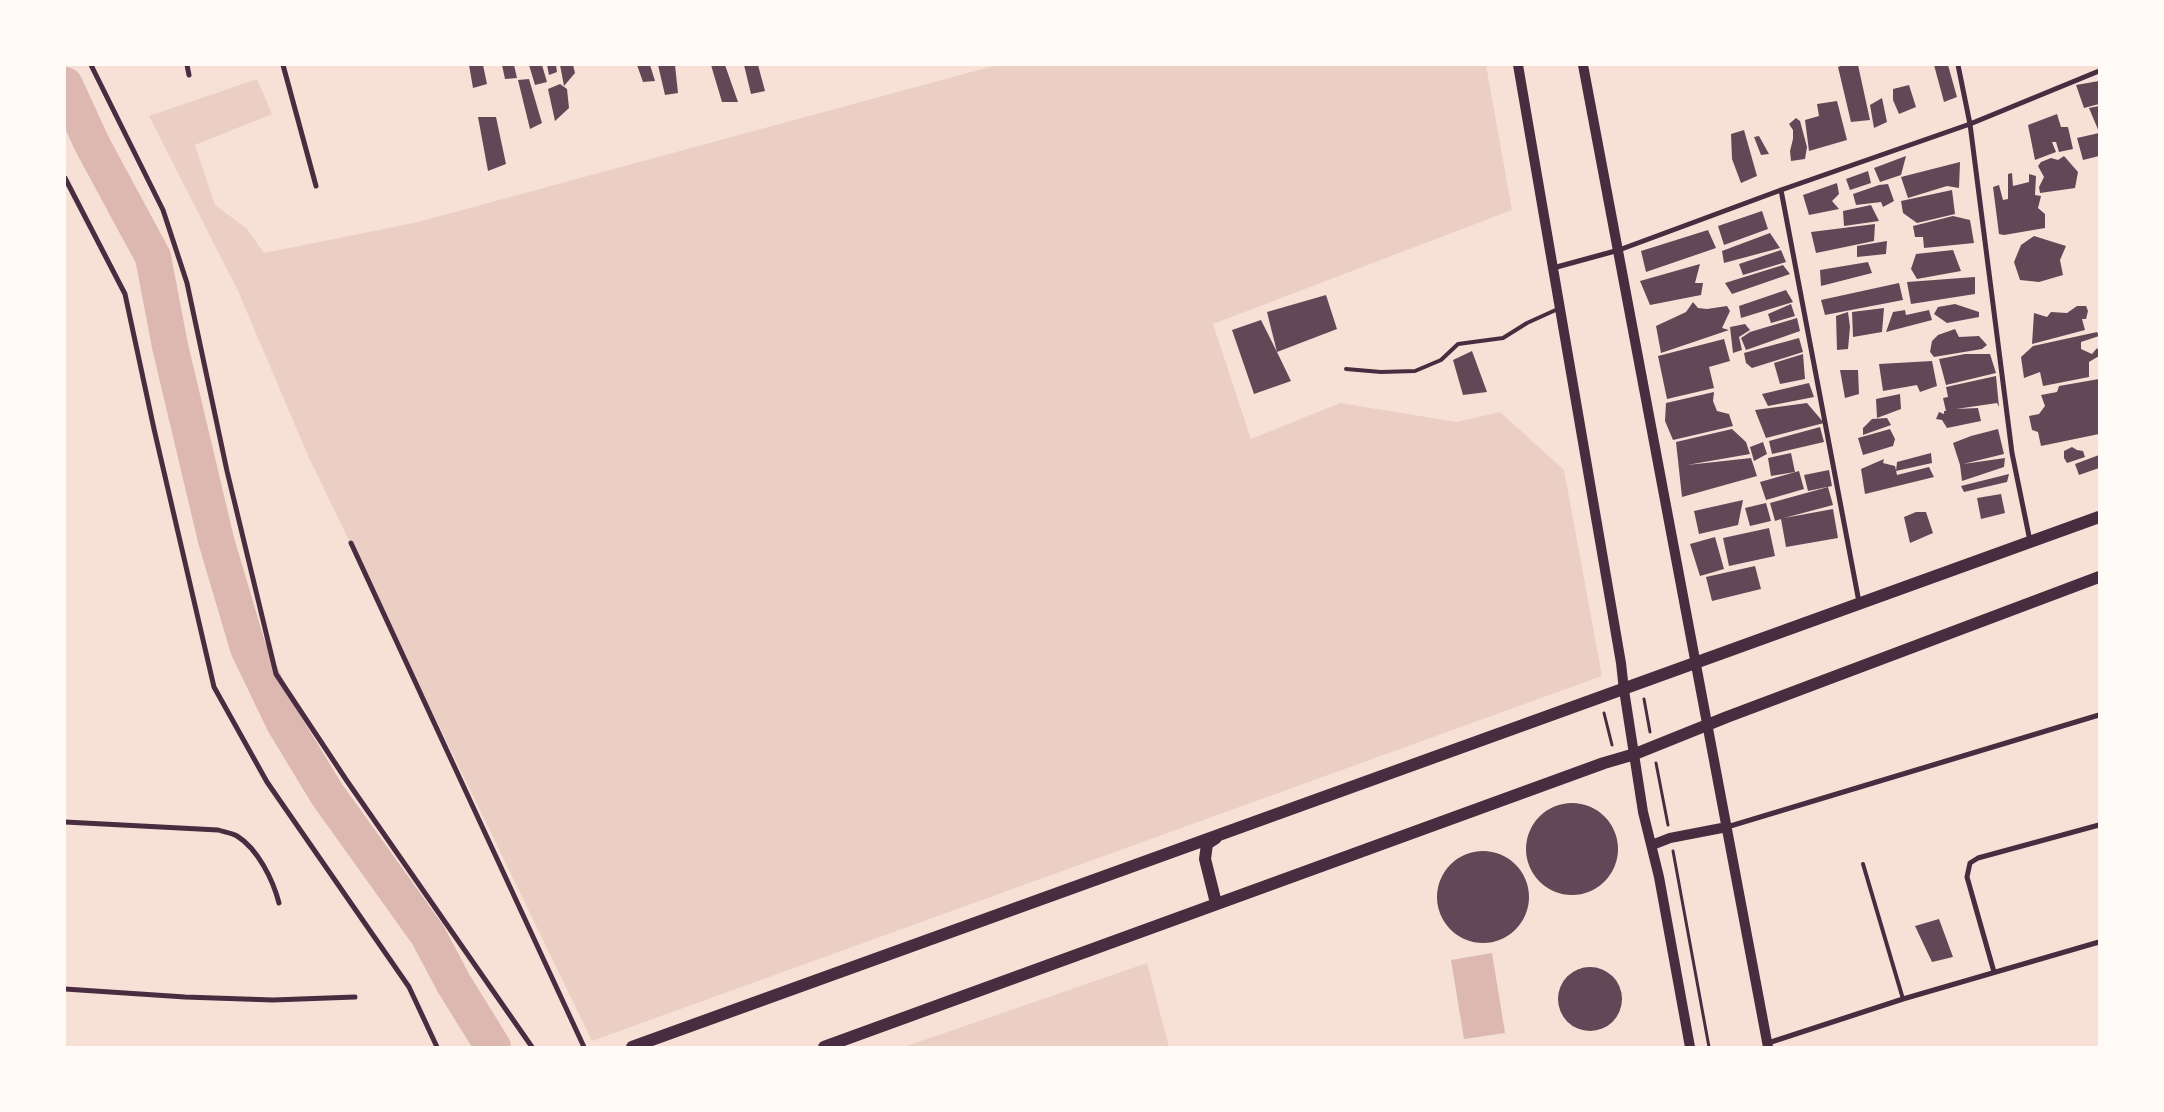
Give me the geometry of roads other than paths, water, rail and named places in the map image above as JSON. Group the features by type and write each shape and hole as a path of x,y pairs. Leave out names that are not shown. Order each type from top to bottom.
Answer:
{"main road":[{"path":"1518,65 1622,663 1624,690 1643,812 1652,846 1690,1047"},
{"path":"1583,65 1768,1045"},
{"path":"632,1047 2099,517"},
{"path":"824,1047 1616,759 1635,754 2099,577"},
{"path":"1652,846 1670,838 1727,827"},
{"path":"1216,904 1205,859 1207,844 1222,834"}],"street":[{"path":"90,65 164,210 187,283 226,471 276,674 347,781 532,1047"},
{"path":"187,65 188,75"},
{"path":"285,65 316,186"},
{"path":"1958,65 1970,124 2012,453 2030,542"},
{"path":"1554,268 1619,250 1781,190 1970,124 2099,71"},
{"path":"65,178 125,294 154,430 214,687 267,782 409,986 437,1047"},
{"path":"1781,190 1859,604"},
{"path":"350,543 584,1047"},
{"path":"1727,827 2099,715"},
{"path":"65,822 209,829 237,836 261,860 275,887 279,902"},
{"path":"1994,972 1967,877 1968,867 1973,859 2099,825"},
{"path":"1768,1045 1903,999 2099,942"},
{"path":"65,989 264,1000 355,997"}],"lane":[{"path":"1346,369 1381,372 1415,371 1441,360 1458,344 1503,338 1527,323 1560,308"},
{"path":"1863,864 1903,999"}],"waterway":[{"path":"65,85 92,144 153,257 170,346 216,540 248,648 284,723 327,794 428,935 454,984 493,1047"}]}
